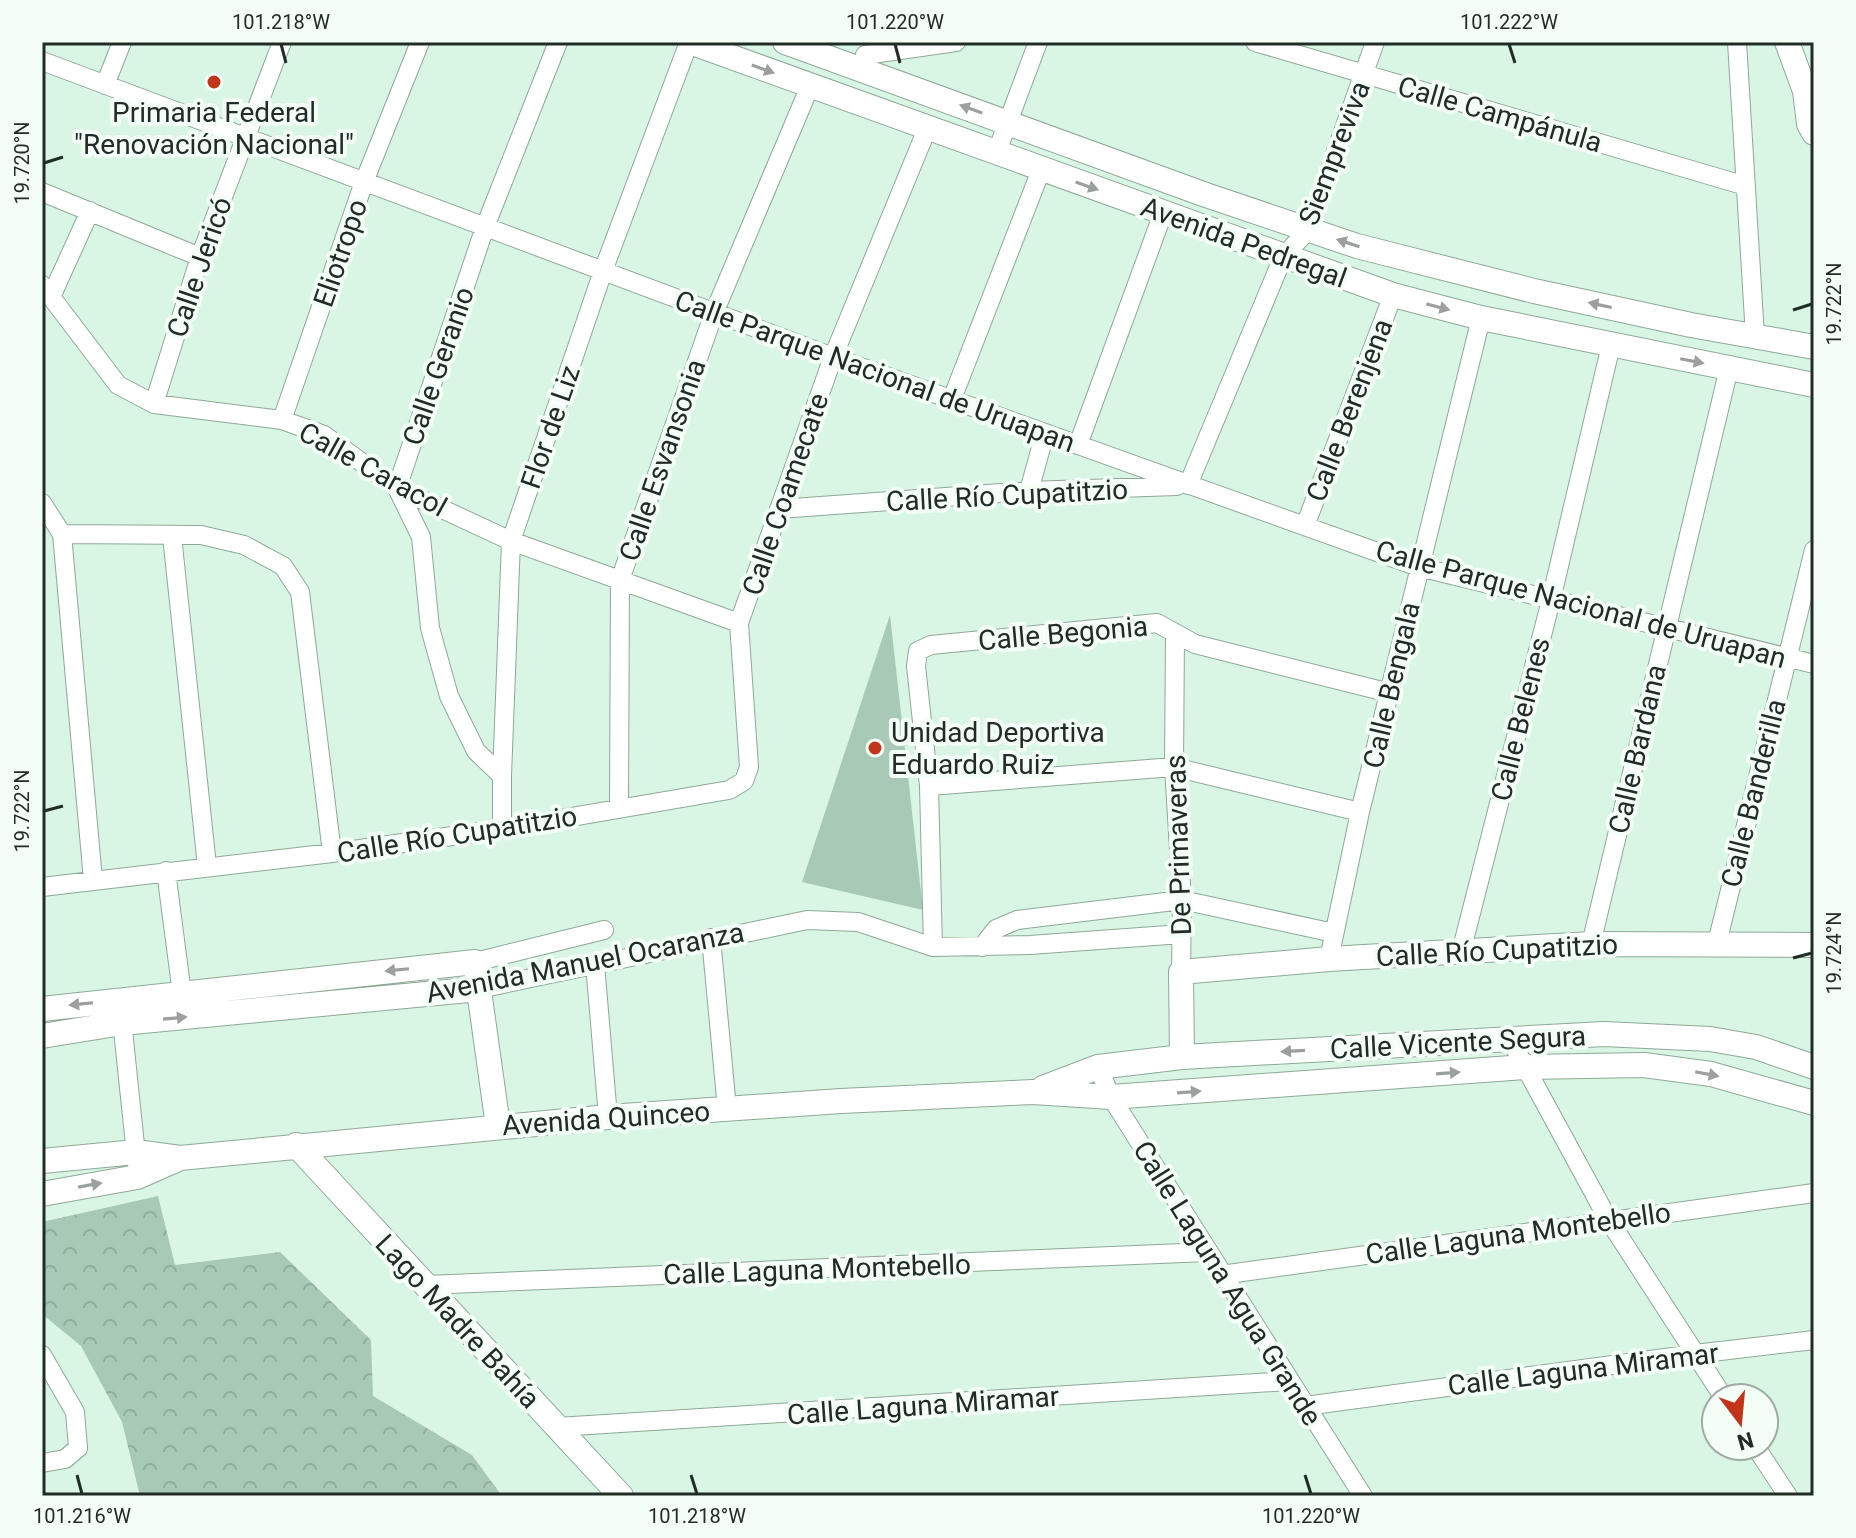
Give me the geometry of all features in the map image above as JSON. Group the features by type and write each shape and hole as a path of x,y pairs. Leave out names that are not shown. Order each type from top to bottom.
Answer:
{"street":[{"path":"105,85 122,42"},
{"name":"Calle Jericó","path":"154,404 200,257 282,42"},
{"name":"Eliotropo","path":"282,420 364,182 420,42"},
{"name":"Calle Geranio","path":"397,488 485,227 558,42"},
{"name":"Avenida Pedregal","path":"690,42 1393,295 1481,318 1814,385"},
{"name":"Flor de Liz","path":"502,829 511,541 603,271 690,42"},
{"name":"Avenida Pedregal","path":"785,42 865,56 1008,123 1357,246 1534,291 1814,347"},
{"path":"865,56 956,42"},
{"path":"996,154 1038,42"},
{"name":"Calle Campánula","path":"1255,42 1746,186"},
{"name":"Siempreviva","path":"1283,257 1308,230 1375,42"},
{"path":"1737,42 1755,336"},
{"path":"1787,42 1809,96 1812,128"},
{"name":"Calle Parque Nacional de Uruapan","path":"42,61 833,357 1419,567 1814,664"},
{"name":"Calle Esvansonia","path":"619,808 620,580 714,313 810,86"},
{"name":"Calle Coamecate","path":"744,781 749,767 739,623 833,357 927,129"},
{"path":"952,399 1041,170"},
{"path":"42,192 200,257"},
{"path":"46,291 90,211"},
{"path":"1078,445 1163,213"},
{"path":"1188,485 1283,257"},
{"name":"Calle Caracol","path":"46,291 118,385 154,404 282,420 324,435 397,488 511,541 739,623"},
{"name":"Calle Berenjena","path":"1305,526 1393,295"},
{"name":"Calle Bengala","path":"1329,959 1360,812 1481,318"},
{"name":"Calle Belenes","path":"1461,952 1551,600 1611,345"},
{"name":"Calle Bardana","path":"1591,944 1729,368"},
{"path":"1029,491 1045,433"},
{"name":"Calle Río Cupatitzio","path":"779,509 1029,491 1188,485"},
{"path":"397,488 421,537 430,628 449,696 476,751 502,776"},
{"path":"42,503 62,534 93,880"},
{"path":"62,534 201,535 244,545 283,566 300,592 332,853"},
{"path":"172,536 207,866"},
{"name":"Calle Banderilla","path":"1717,943 1814,550"},
{"name":"Calle Begonia","path":"929,786 916,666 918,651 931,645 1157,623 1195,644 1390,693"},
{"name":"De Primaveras","path":"1175,633 1174,767 1182,900 1182,1057"},
{"path":"933,947 929,786 1174,767 1360,812"},
{"name":"Calle Río Cupatitzio","path":"42,887 332,853 502,829 729,790 744,781"},
{"path":"166,871 182,994"},
{"path":"982,947 996,929 1017,920 1182,900 1334,933"},
{"name":"Avenida Manuel Ocaranza","path":"42,1009 121,1012 479,989 807,920 858,922 933,947 982,947 1182,934"},
{"name":"Avenida Manuel Ocaranza","path":"42,1036 182,994 475,962 604,930"},
{"path":"711,938 727,1109"},
{"name":"Calle Río Cupatitzio","path":"1181,972 1329,959 1591,944 1814,945"},
{"path":"475,962 498,1126"},
{"path":"595,964 608,1117"},
{"path":"121,1012 137,1177"},
{"name":"Calle Vicente Segura","path":"1098,1067 1182,1057 1604,1034 1710,1039 1756,1047 1814,1067"},
{"path":"1510,1039 1608,1219 1713,1382"},
{"name":"Calle Vicente Segura","path":"1111,1097 1525,1067 1644,1065 1711,1074 1814,1103"},
{"name":"Avenida Quinceo","path":"1033,1092 1098,1067"},
{"name":"Calle Laguna Agua Grande","path":"1098,1067 1111,1097 1363,1496"},
{"name":"Avenida Quinceo","path":"42,1161 136,1152 180,1158 498,1126 727,1109 1033,1092 1111,1097"},
{"name":"Lago Madre Bahía","path":"296,1145 621,1496"},
{"name":"Avenida Quinceo","path":"42,1194 137,1177 180,1158"},
{"name":"Calle Laguna Montebello","path":"1221,1275 1608,1219 1814,1193"},
{"name":"Calle Laguna Montebello","path":"426,1285 1207,1252"},
{"name":"Calle Laguna Miramar","path":"1305,1406 1814,1340"},
{"path":"42,1355 75,1412 78,1448 65,1459 42,1463"},
{"name":"Calle Laguna Miramar","path":"557,1427 1289,1381"},
{"path":"1766,1462 1788,1496"}],"green space":[{"name":"Unidad Deportiva Eduardo Ruiz","path":"890,615 923,910 802,882"},
{"path":"158,1196 175,1265 280,1252 371,1340 373,1396 472,1455 502,1496 140,1496 122,1422 81,1346 42,1314 42,1222"}],"place":[{"name":"Primaria Federal \"Renovación Nacional\"","path":"214,82"},
{"name":"Unidad Deportiva Eduardo Ruiz","path":"875,748"}]}
